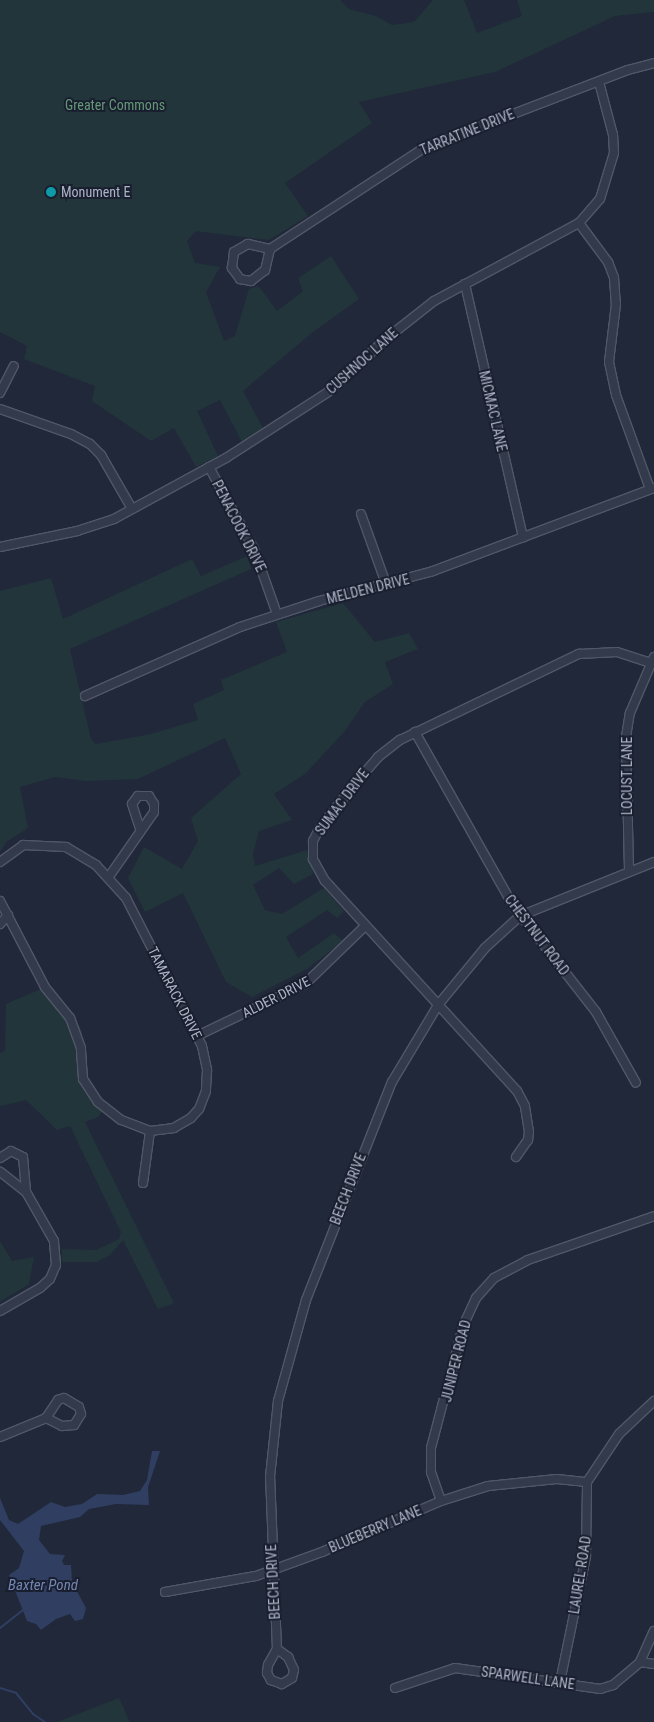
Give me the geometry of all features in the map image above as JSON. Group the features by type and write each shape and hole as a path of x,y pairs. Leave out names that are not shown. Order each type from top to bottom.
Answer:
{"street":[{"name":"TARRATINE DRIVE","path":"270,249 422,149 598,82 654,63"},
{"name":"CUSHNOC LANE","path":"0,547 77,531 132,510 209,468 312,404 408,321 465,284 579,223 600,199 613,161 613,135 598,82"},
{"path":"579,223 608,262 614,278 616,304 609,362 616,395 652,489"},
{"path":"248,244 270,249 262,275 251,281 235,274 232,260 237,248 248,244"},
{"name":"MICMAC LANE","path":"465,284 523,537"},
{"path":"0,393 14,366"},
{"path":"0,409 71,434 90,444 101,455 132,510"},
{"name":"PENACOOK DRIVE","path":"209,468 254,549 277,614"},
{"name":"MELDEN DRIVE","path":"84,696 277,614 433,571 652,489"},
{"path":"362,514 386,584"},
{"name":"SUMAC DRIVE","path":"516,1157 528,1140 530,1132 521,1098 315,868 313,841 320,827 378,757 415,732 579,654 617,652 653,660"},
{"name":"LOCUST LANE","path":"629,870 626,737 630,713 653,660"},
{"name":"CHESTNUT ROAD","path":"415,732 520,916 596,1012 636,1083"},
{"path":"108,878 140,829"},
{"name":"TAMARACK DRIVE","path":"0,862 23,846 66,847 96,865 126,898 199,1035 207,1081 199,1110 174,1128 150,1131 122,1120 98,1102 83,1079 81,1048 70,1018 45,987 0,902"},
{"name":"BEECH DRIVE","path":"277,1649 288,1657 294,1670 292,1678 282,1684 271,1680 268,1673 268,1665 277,1649 271,1571 270,1477 278,1401 306,1300 392,1082 438,1005 485,948 520,916 629,870 654,862"},
{"path":"0,924 8,915"},
{"name":"ALDER DRIVE","path":"199,1035 305,984 365,926"},
{"path":"143,1183 150,1131"},
{"path":"0,1158 11,1152 23,1157 26,1192"},
{"path":"0,1172 26,1192 54,1241 56,1265 50,1279 40,1288 0,1311"},
{"name":"JUNIPER ROAD","path":"441,1501 431,1472 431,1448 464,1326 476,1298 494,1278 513,1267 654,1216"},
{"path":"0,1437 46,1418 58,1400 64,1398 79,1407 81,1414 74,1425 62,1426 46,1418"},
{"path":"587,1482 619,1434 654,1401"},
{"name":"BLUEBERRY LANE","path":"165,1592 195,1589 271,1571 441,1501 513,1482 557,1479 587,1482"},
{"name":"LAUREL ROAD","path":"560,1682 586,1556 587,1482"},
{"path":"654,1631 640,1662 654,1664"},
{"name":"SPARWELL LANE","path":"395,1688 455,1668 606,1688 640,1662"}],"green space":[{"name":"Greater Commons","path":"0,0 340,0 349,9 376,16 392,25 414,22 433,0 464,0 477,33 522,16 517,0 654,0 654,12 615,16 495,72 359,102 372,123 285,183 308,216 269,240 196,231 187,241 195,263 220,267 206,292 224,341 235,336 249,289 257,286 261,289 277,311 303,291 298,278 331,256 359,299 313,332 243,391 263,428 242,442 220,400 197,411 218,456 196,467 174,428 151,441 92,401 95,386 24,359 27,346 0,332"},
{"path":"247,556 251,569 70,649 91,739 96,744 151,734 198,720 193,704 224,690 221,680 287,652 276,622 343,603 375,642 409,633 418,649 385,662 393,684 365,702 344,732 305,774 274,794 292,820 259,831 253,854 255,866 307,850 313,874 294,884 279,868 253,885 265,910 282,914 324,888 344,911 337,918 327,910 286,937 298,958 334,933 343,941 307,969 252,997 226,982 183,893 145,912 128,878 144,847 182,869 198,841 191,818 241,774 225,738 138,779 86,781 55,777 20,787 28,828 6,842 0,852 0,591 51,578 63,619 192,559 201,576"},
{"path":"48,986 75,1018 82,1031 85,1075 103,1110 98,1117 85,1122 174,1303 158,1309 123,1240 110,1255 97,1262 62,1262 62,1249 96,1250 119,1239 121,1232 70,1126 57,1130 26,1100 0,1106 0,1053 5,1051 6,1004"},
{"path":"0,1241 12,1261 34,1257 29,1284 0,1302"},
{"path":"119,1698 130,1722 57,1722"}],"water":[{"name":"Baxter Pond","path":"152,1451 160,1451 148,1487 149,1505 116,1504 89,1509 80,1517 41,1526 39,1540 50,1554 65,1555 62,1561 64,1565 71,1565 72,1582 86,1608 83,1619 75,1621 70,1614 56,1619 41,1630 36,1624 27,1621 9,1575 19,1568 24,1551 0,1520 0,1498 9,1520 18,1524 51,1502 65,1507 82,1504 97,1494 123,1495 140,1491 147,1480"}],"waterway":[{"path":"0,1628 23,1610"},
{"path":"0,1688 16,1693 33,1714 45,1722"}],"place":[{"name":"Monument E","path":"51,192"}]}
